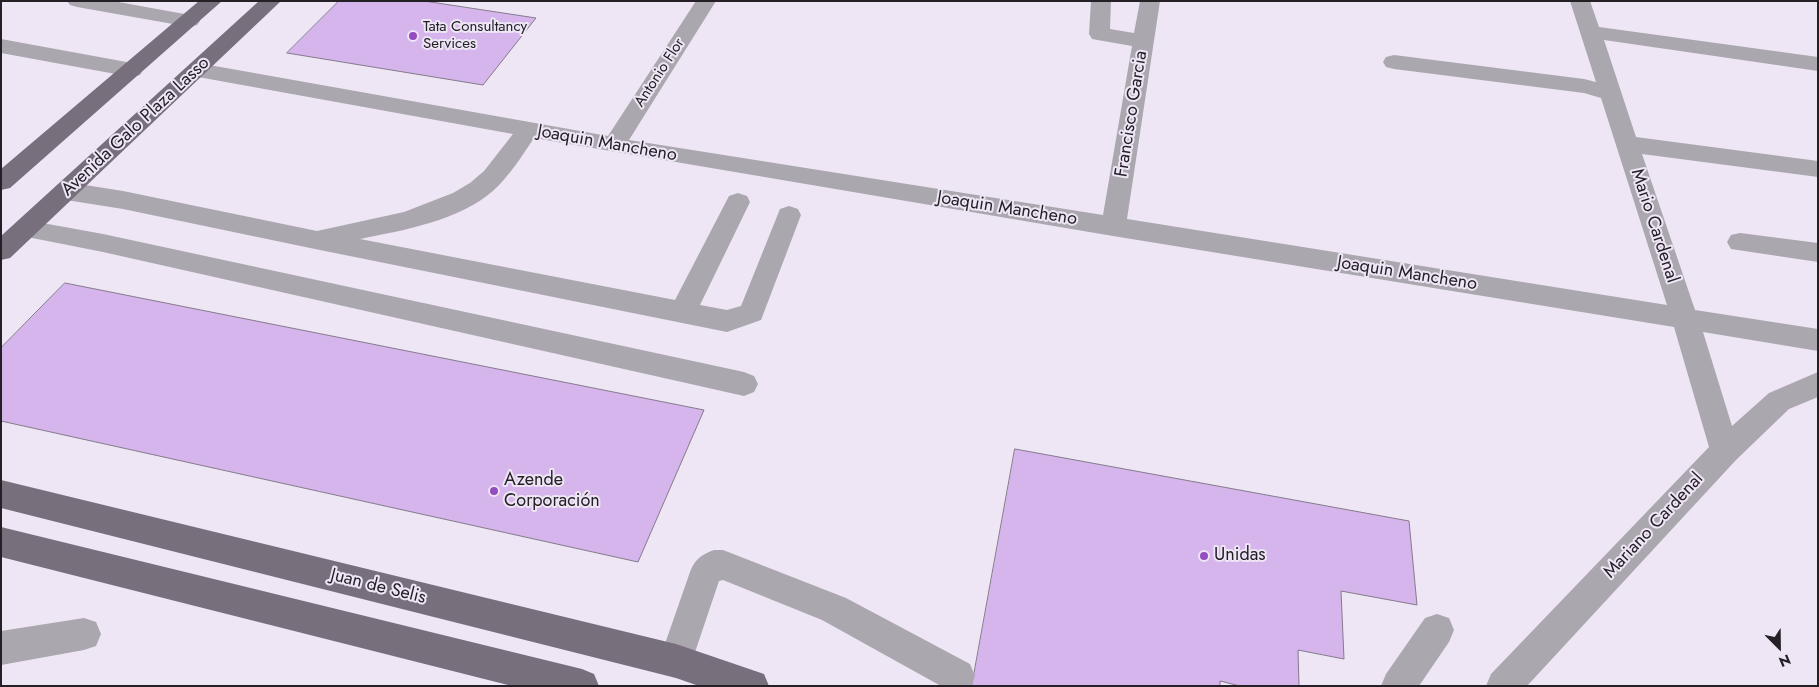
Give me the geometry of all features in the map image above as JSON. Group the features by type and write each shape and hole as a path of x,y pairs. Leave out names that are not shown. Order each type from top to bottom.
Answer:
{"main road":[{"path":"1,182 212,1"},
{"name":"Avenida Galo Plaza Lasso","path":"1,251 271,1"},
{"name":"Juan de Selis","path":"1,494 676,661 752,686"},
{"path":"1,542 582,686"}],"street":[{"path":"77,1 139,6 190,21"},
{"name":"Antonio Flor","path":"614,145 706,1"},
{"path":"1101,1 1099,34 1144,41"},
{"name":"Francisco Garcia","path":"1113,227 1150,1"},
{"name":"Mario Cardenal","path":"1580,1 1685,319 1725,451"},
{"path":"1590,32 1818,64"},
{"path":"1,46 132,70"},
{"path":"1394,62 1584,86 1610,92"},
{"name":"Joaquin Mancheno","path":"198,70 614,145 1818,340"},
{"path":"315,240 418,216 460,200 481,188 511,154 528,130"},
{"path":"1627,143 1818,169"},
{"path":"66,191 123,200 315,240 727,321 752,313 789,215"},
{"path":"682,312 738,202"},
{"path":"26,229 103,243 744,384"},
{"path":"1740,242 1818,253"},
{"name":"Mariano Cardenal","path":"1503,686 1725,451 1779,401 1818,384"},
{"path":"676,661 706,572 714,565 724,565 834,609 958,676"},
{"path":"1398,686 1437,630"},
{"path":"1,648 84,634"}],"building":[{"name":"Tata Consultancy Services","path":"339,1 424,1 536,18 483,85 287,53"},
{"name":"Azende Corporación","path":"65,283 704,410 638,562 1,421 1,348"},
{"name":"Unidas","path":"1015,449 1409,521 1417,605 1341,591 1344,659 1298,650 1299,686 1240,686 1220,681 1220,686 972,686"}],"place":[{"name":"Tata Consultancy Services","path":"413,36"},
{"name":"Azende Corporación","path":"494,491"},
{"name":"Unidas","path":"1204,556"}]}
